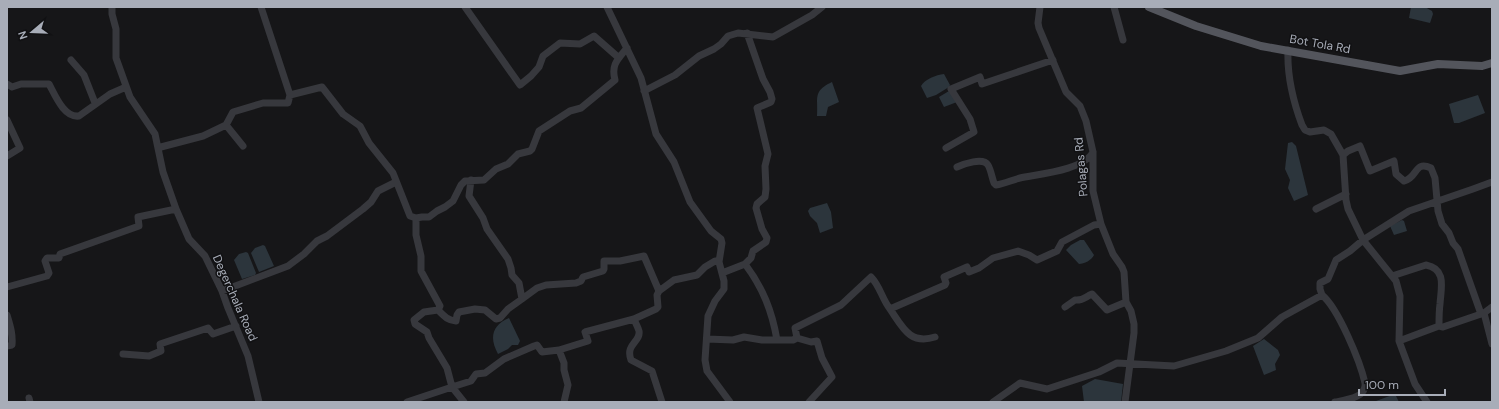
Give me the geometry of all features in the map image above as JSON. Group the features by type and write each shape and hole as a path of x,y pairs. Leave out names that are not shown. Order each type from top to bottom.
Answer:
{"main road":[{"name":"Bot Tola Rd","path":"1149,7 1196,26 1261,46 1400,71 1438,64 1482,66 1492,63"}],"street":[{"name":"Degerchala Road","path":"112,7 112,14 116,29 116,58 126,87 130,97 155,134 163,172 176,209 189,239 205,256 222,292 248,356 259,402"},
{"path":"161,147 203,136 226,126 232,112 263,103 288,103 290,95 261,7"},
{"path":"465,7 520,85 539,68 543,56 560,43 580,44 594,36 619,58"},
{"path":"608,7 641,78 656,134 674,162 690,202 711,231 721,239 722,243 719,262 724,281 724,289 715,301 708,316 706,367 730,402"},
{"path":"644,91 675,75 699,56 714,49 728,36 738,33 747,33 773,37 812,15 822,7"},
{"name":"Polagas Rd","path":"1040,7 1038,22 1039,28 1066,92 1080,106 1086,121 1093,152 1093,191 1101,224 1113,254 1124,272 1126,302 1131,311 1134,324 1125,402"},
{"path":"1114,7 1123,40"},
{"path":"722,274 745,264 751,258 753,251 766,242 767,238 762,229 756,208 757,204 765,197 765,166 768,154 757,108 771,102 772,100 747,33"},
{"path":"290,95 322,87 343,114 360,126 369,143 393,173 410,216 416,218 429,218 437,211 450,204 456,198 461,185 465,181 484,180 496,168 508,164 518,154 530,151 539,131 570,110 581,108 615,80 613,68 627,48"},
{"path":"1288,50 1290,87 1302,125 1305,130 1310,132 1324,130 1331,134 1343,155 1348,209 1363,240 1396,281 1399,289 1399,341 1415,384 1427,402"},
{"path":"71,60 84,75 95,104"},
{"path":"946,148 974,132 970,119 951,89 980,77 982,84 1053,60"},
{"path":"7,84 12,87 21,84 49,84 58,100 68,113 74,116 79,116 110,94 126,87"},
{"path":"7,120 20,148 7,156"},
{"path":"226,126 242,146"},
{"path":"1343,155 1360,146 1370,171 1394,161 1396,174 1404,182 1412,178 1418,168 1426,165 1432,168 1435,178 1438,211 1442,224 1458,249 1483,314 1492,344"},
{"path":"957,167 968,162 983,161 989,167 996,185 1068,168 1086,160 1093,152"},
{"path":"471,180 469,196 483,218 487,229 508,259 512,275 519,283 522,299"},
{"path":"222,292 288,266 304,254 317,241 327,236 364,209 372,202 378,191 396,182"},
{"path":"1335,402 1361,394 1366,386 1350,341 1328,300 1322,295 1320,289 1320,284 1328,279 1336,260 1363,240 1409,211 1492,182"},
{"path":"1316,209 1346,194"},
{"path":"7,287 47,276 49,273 45,261 46,258 59,258 60,254 139,226 138,217 176,209"},
{"path":"416,218 416,236 421,256 421,271 440,306 438,310"},
{"path":"890,309 945,285 946,281 944,277 967,267 969,272 979,268 993,258 1018,251 1037,260 1057,251 1062,242 1094,225 1101,224"},
{"path":"438,310 446,318 456,321 459,312 474,308 485,310 496,319 500,318 508,309 536,288 546,285 576,283 581,281 583,277 603,271 604,261 620,261 644,256 659,291"},
{"path":"407,402 452,387 462,382 471,381 476,374 485,373 504,359 536,345 542,352 559,350 588,342 585,332 634,319 649,313 658,307 657,295 659,291 674,280 697,275 705,267 715,261 719,262"},
{"path":"745,264 757,280 766,297 772,313 777,340"},
{"path":"1392,276 1426,265 1437,270 1441,276 1439,326"},
{"path":"797,338 795,328 841,305 871,277 876,282 886,304 909,334 916,339 925,340 935,336"},
{"path":"1065,307 1075,300 1079,301 1086,299 1092,294 1107,310 1126,302"},
{"path":"994,402 1020,383 1047,389 1099,372 1117,362 1130,362 1149,366 1174,366 1226,351 1258,338 1282,317 1322,295"},
{"path":"1399,341 1439,326 1442,327 1483,314 1492,307"},
{"path":"438,310 424,312 414,320 414,324 427,332 447,368 452,387 464,402"},
{"path":"7,315 12,334 12,345 7,346"},
{"path":"634,319 639,332 638,337 629,353 631,360 652,371 662,402"},
{"path":"122,354 149,356 161,351 160,344 208,328 213,334 236,326"},
{"path":"707,339 733,340 744,337 762,340 793,340 797,338 811,342 817,341 822,358 832,377 809,402"},
{"path":"559,350 564,363 564,370 568,385 564,402"}],"shaded area":[{"path":"1411,7 1425,7 1432,11 1433,14 1430,23 1409,18"},
{"path":"944,74 950,85 949,87 936,95 927,98 921,86 925,81"},
{"path":"832,82 839,102 828,107 826,116 817,116 817,99 819,92 822,88"},
{"path":"949,91 957,102 944,107 939,97"},
{"path":"1478,95 1485,113 1459,123 1454,123 1449,104"},
{"path":"1292,142 1296,146 1308,195 1294,201 1288,188 1290,180 1285,169 1288,143"},
{"path":"827,203 831,212 833,228 820,233 817,223 810,216 808,211 810,208"},
{"path":"1402,220 1404,221 1407,231 1394,235 1390,226"},
{"path":"1080,240 1084,240 1094,255 1092,259 1079,264 1066,250"},
{"path":"263,245 265,246 274,266 259,272 251,253 255,248"},
{"path":"246,252 248,253 256,273 255,275 242,279 234,260 239,254"},
{"path":"509,318 520,341 518,345 512,345 508,349 498,354 494,343 494,333 499,324"},
{"path":"1264,339 1278,350 1280,355 1275,364 1276,370 1264,375 1253,346"},
{"path":"1095,379 1123,384 1121,402 1084,402 1082,386"},
{"path":"1395,394 1399,402 1376,401"}]}
